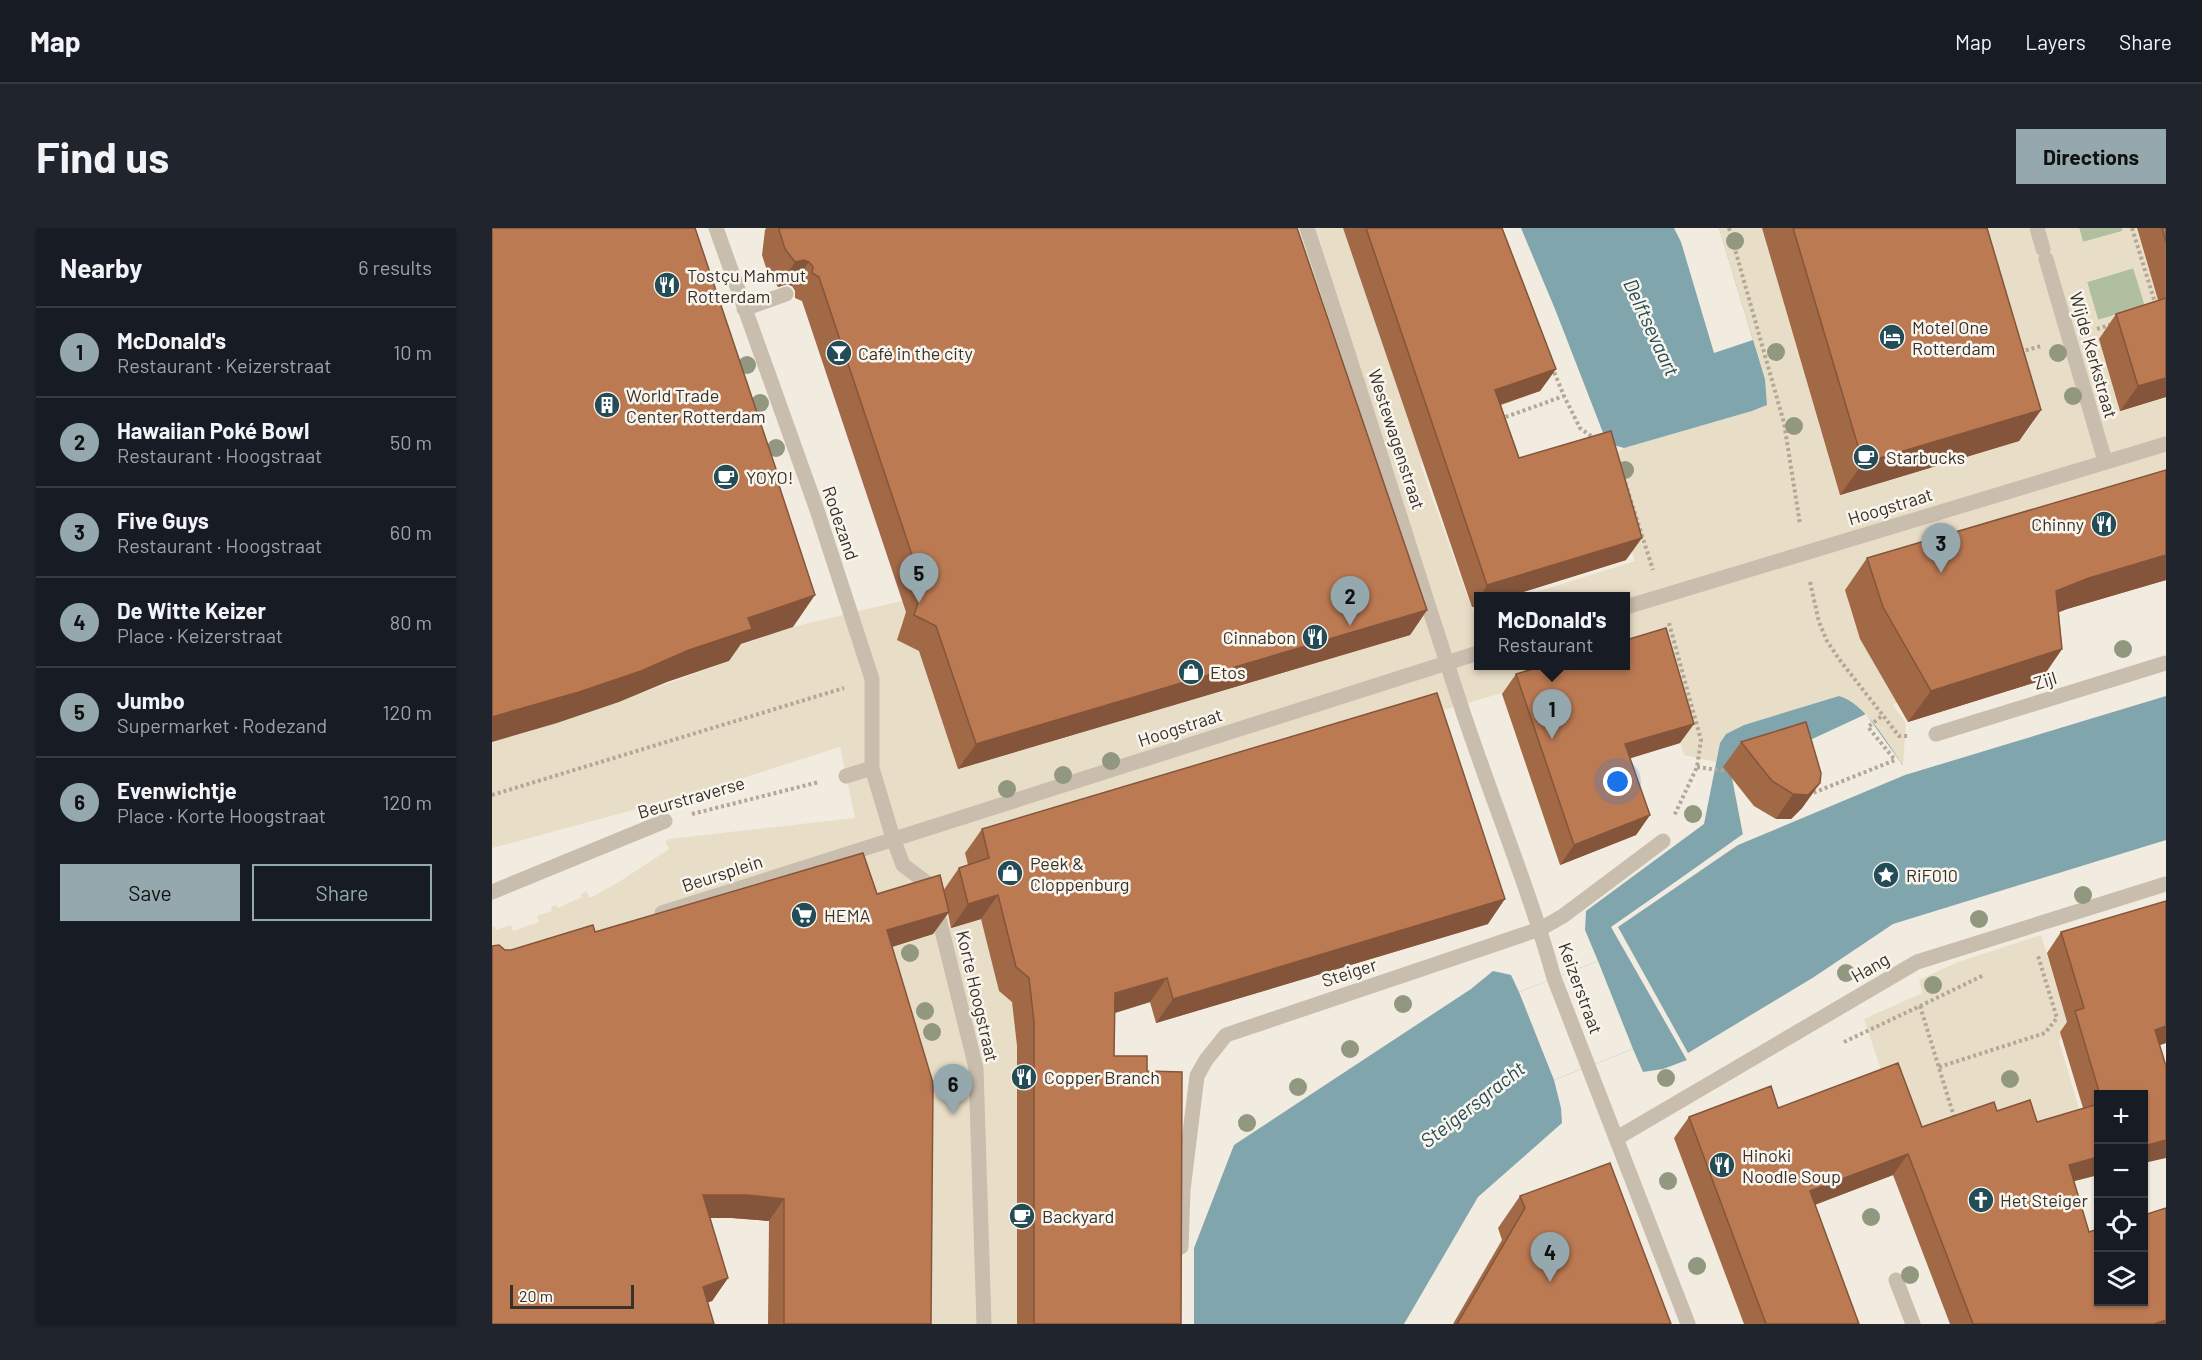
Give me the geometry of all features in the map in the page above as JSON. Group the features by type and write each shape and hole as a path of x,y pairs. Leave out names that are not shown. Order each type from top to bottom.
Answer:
{"street":[{"name":"Rodezand","path":"716,228 816,507 872,679 872,768 893,838"},
{"name":"Westewagenstraat","path":"1307,228 1447,662"},
{"name":"Wijde Kerkstraat","path":"2037,228 2105,461"},
{"path":"744,309 786,294"},
{"name":"Hoogstraat","path":"1630,605 2166,444"},
{"name":"Hoogstraat","path":"893,838 1474,654"},
{"name":"Keizerstraat","path":"1447,662 1540,929 1554,978 1688,1324"},
{"name":"Zijl","path":"1936,734 2166,663"},
{"path":"846,776 872,768"},
{"name":"Beurstraverse","path":"492,891 665,821"},
{"name":"Beursplein","path":"651,916 893,838"},
{"name":"Korte Hoogstraat","path":"893,838 903,865 931,886 976,1068 984,1324"},
{"name":"Steiger","path":"1180,1257 1183,1190 1197,1076 1206,1060 1226,1035 1540,929 1563,916 1663,841"},
{"name":"Hang","path":"1617,1138 1917,962 2166,884"},
{"path":"1896,1280 1913,1324"}],"path":[{"path":"1729,228 1784,423 1801,553 1823,631 1839,659 1899,736 1936,734"},
{"path":"2132,228 2158,312"},
{"path":"2013,354 2115,324"},
{"path":"1498,420 1564,396 1551,363"},
{"path":"492,795 872,679"},
{"path":"1805,784 1808,795 1894,760 1868,727 1883,715"},
{"path":"1663,841 1699,758"},
{"path":"1697,767 1733,772"},
{"name":"Beurstraverse","path":"665,821 846,776"},
{"path":"1939,1067 2045,1033 2057,1017 2029,926"},
{"path":"1920,1006 1994,969"},
{"path":"1930,1038 1958,1129"}],"green space":[{"path":"2079,228 2122,228 2123,231 2083,242"},
{"path":"2134,268 2145,306 2098,320 2087,282"}],"shaded area":[{"path":"1271,228 1343,228 1413,434 1422,448 1421,466 1474,612 1474,670 1579,670 965,853 999,991 1012,1001 1017,1046 1017,1324 916,1324 492,965 492,927 494,926 496,930 511,925 513,931 539,922 537,916 552,911 551,907 556,905 558,908 582,897 581,894 586,891 590,898 669,849 665,842 669,839 855,818 840,747 689,795 492,848 492,741 578,716 730,661 726,650 793,627 905,600 907,619 901,623 899,635 903,643 914,648"},
{"path":"1719,228 1788,228 1767,245 1841,494 1956,228 2079,228 2083,242 2122,231 2122,228 2136,228 2164,320 2120,411 2166,398 2166,494 1848,602 1860,639 1887,685 1900,701 1893,705 1906,723 1903,765 1866,714 1839,696 1744,725 1726,734 1720,743 1716,762 1684,755 1652,648 1630,655 1630,592 1537,592 1635,561 1605,463 1624,448 1767,405 1765,378","holes":["2133,268 2145,306 2098,320 2087,282"]},
{"path":"2041,935 2069,1029 2059,1041 2084,1125 1910,1156 1864,1019 1922,993 1919,980 1958,962"}],"water":[{"name":"Delftsevaart","path":"1521,228 1719,228 1765,379 1767,405 1624,448 1607,443"},
{"name":"Steigersgracht","path":"1839,696 1849,700 1866,715 1903,765 1802,808 1734,763 1732,778 1754,806 1776,819 1743,834 1612,927 1687,1060 1663,1069 1643,1072 1633,1049 1554,1080 1562,1123 1478,1197 1404,1324 1194,1324 1194,1248 1234,1145 1471,989 1493,971 1511,975 1519,992 1598,961 1585,930 1586,911 1704,824 1720,743 1726,734 1744,725"},
{"path":"2166,696 2166,840 1893,924 1814,977 1688,1053 1618,927 1738,845 1905,775"}],"pier":[{"path":"1674,228 1719,228 1753,340 1714,353 1681,242"},
{"path":"1866,714 1904,767 1801,811 1808,741"},
{"path":"1732,778 1754,806 1778,820 1745,837 1615,926 1689,1059 1687,1060 1611,927 1743,835"},
{"path":"1598,961 1633,1049 1554,1080 1519,992"}],"building":[{"name":"World Trade Center Rotterdam","path":"492,228 695,228 776,469 774,470 815,595 748,618 752,629 689,650 641,671 492,717"},
{"path":"779,228 1297,228 1427,610 976,744 936,626 914,615 923,588 819,277 812,273 813,267 809,262 804,260 795,262 785,249"},
{"path":"1366,228 1502,228 1556,369 1495,390 1519,458 1611,431 1642,538 1487,585"},
{"path":"1793,228 1987,228 2041,410 1863,463"},
{"path":"2162,228 2166,228 2166,242"},
{"path":"2166,298 2166,378 2138,386 2116,314"},
{"path":"2166,470 2166,555 2089,578 2056,591 2062,649 1931,691 1883,607 1867,558"},
{"path":"1666,628 1694,724 1625,744 1650,815 1574,845 1516,674 1530,670 1630,670 1630,639"},
{"path":"1437,693 1505,899 1173,999 1167,978 1115,993 1114,1056 1147,1056 1147,1071 1182,1072 1181,1324 1034,1324 1034,1022 1029,978 1016,967 998,895 968,904 959,868 989,858 982,829"},
{"path":"1806,722 1821,773 1820,783 1808,795 1793,794 1772,781 1741,742"},
{"path":"863,853 877,894 940,875 949,912 887,930 933,1083 931,1324 784,1324 784,1199 747,1195 703,1195 728,1278 703,1287 714,1324 492,1324 492,946 499,945 505,950 511,950 593,925 595,932"},
{"path":"2166,901 2166,1026 2155,1030 2166,1066 2166,1140 2148,1145 2148,1090 2099,1090 2075,1011 2084,1008 2061,932"},
{"path":"1898,1063 1922,1127 1994,1102 1997,1111 2030,1100 2037,1122 2094,1105 2094,1158 2069,1165 2089,1232 2094,1230 2094,1306 2148,1306 2148,1214 2166,1208 2166,1320 2154,1324 1973,1324 1908,1154 1810,1191 1859,1324 1766,1324 1689,1117 1771,1086 1778,1108"},
{"path":"1610,1163 1671,1324 1457,1324 1525,1208 1520,1196"}],"place":[{"name":"Tostçu Mahmut Rotterdam","path":"667,285"},
{"name":"Motel One Rotterdam","path":"1892,337"},
{"name":"Café in the city","path":"839,353"},
{"name":"World Trade Center Rotterdam","path":"607,405"},
{"name":"Starbucks","path":"1866,457"},
{"name":"YOYO!","path":"726,477"},
{"name":"Chinny","path":"2104,524"},
{"name":"Five Guys","path":"1941,573"},
{"name":"Jumbo","path":"919,603"},
{"name":"Hawaiian Poké Bowl","path":"1350,626"},
{"name":"Cinnabon","path":"1315,637"},
{"name":"Etos","path":"1191,672"},
{"name":"McDonald's","path":"1552,739"},
{"name":"Peek & Cloppenburg","path":"1010,873"},
{"name":"RiF010","path":"1886,875"},
{"name":"HEMA","path":"804,915"},
{"name":"Copper Branch","path":"1024,1077"},
{"name":"Evenwichtje","path":"953,1114"},
{"name":"Hinoki Noodle Soup","path":"1722,1165"},
{"name":"Het Steiger","path":"1981,1200"},
{"name":"Backyard","path":"1022,1216"},
{"name":"De Witte Keizer","path":"1550,1282"}]}
